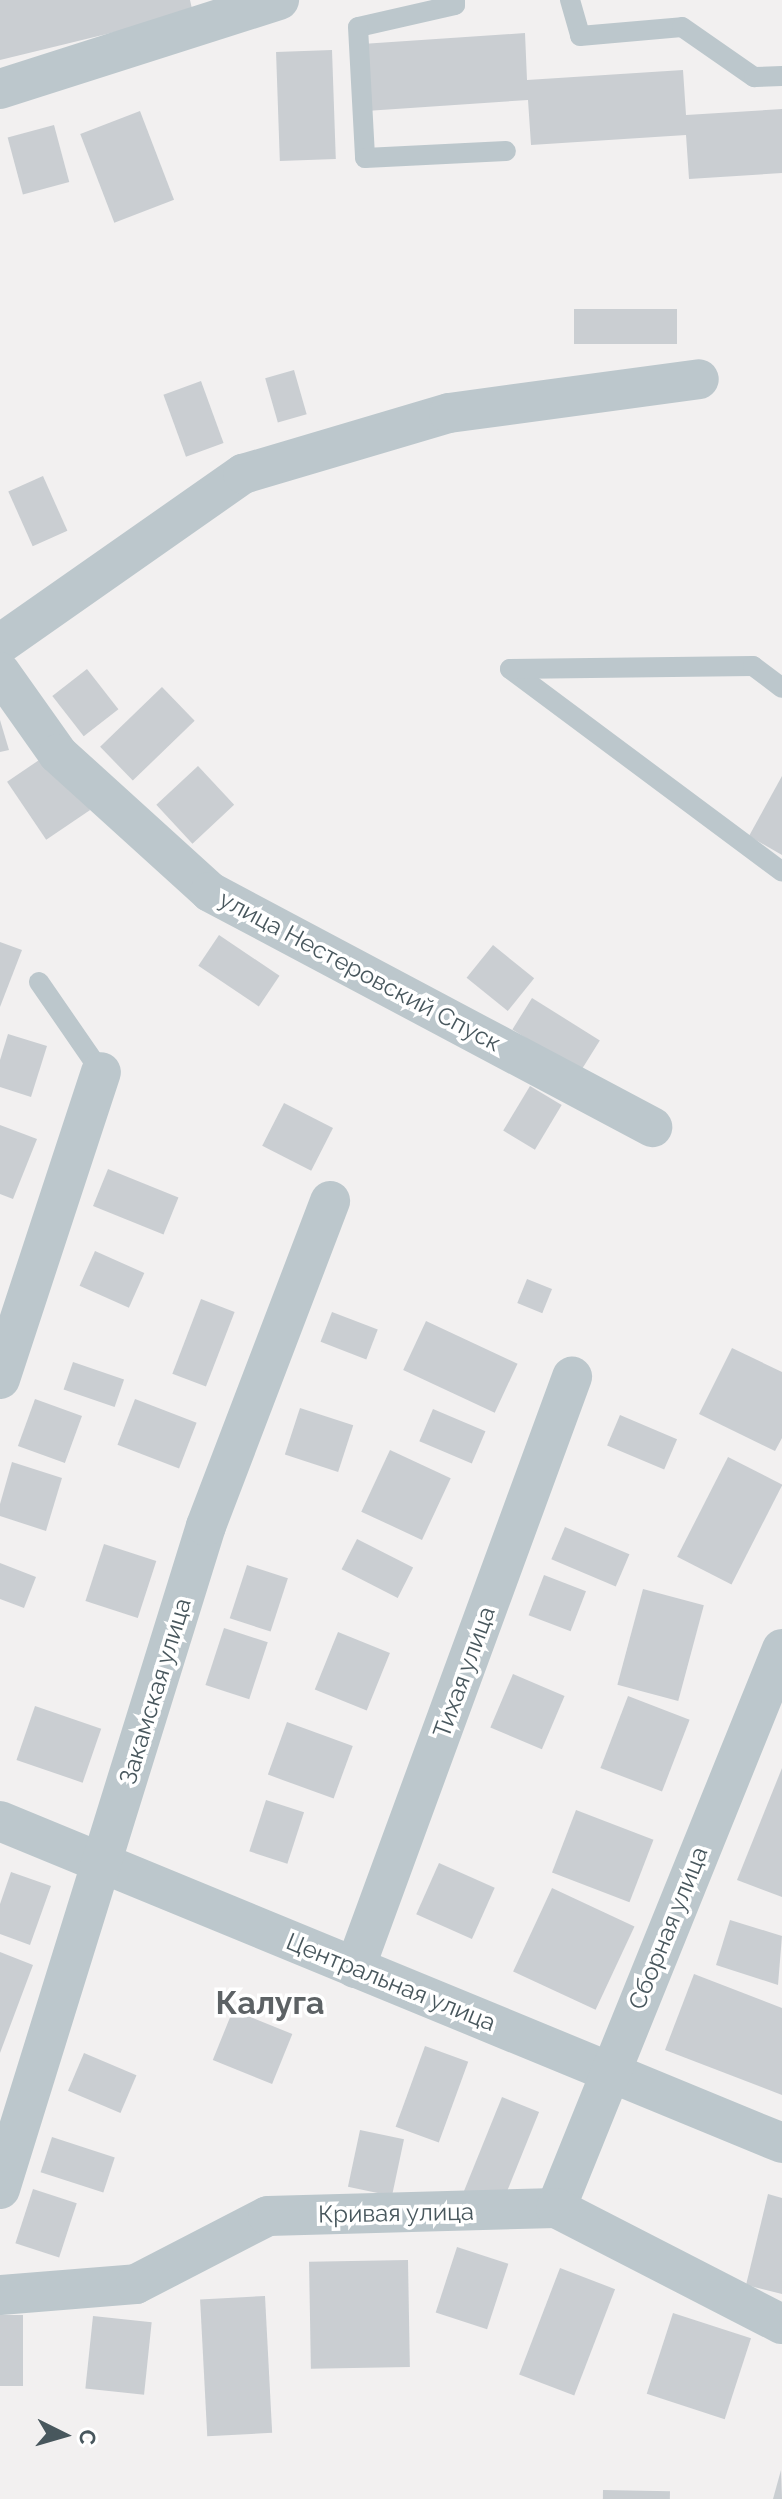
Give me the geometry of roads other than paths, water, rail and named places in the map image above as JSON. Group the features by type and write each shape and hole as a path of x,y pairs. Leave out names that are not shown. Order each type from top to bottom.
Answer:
{"street":[{"path":"0,89 279,0"},
{"path":"0,644 243,474 449,413 699,379"},
{"name":"улица Нестеровский Спуск","path":"0,672 58,754 210,892 652,1127"},
{"path":"0,1379 101,1072"},
{"name":"Закамская улица","path":"0,2189 206,1526 330,1201"},
{"name":"Тихая улица","path":"355,1968 572,1377"},
{"name":"Сборная улица","path":"556,2208 782,1649"},
{"name":"Центральная улица","path":"0,1821 782,2143"},
{"name":"Кривая улица","path":"0,2295 136,2284 268,2216 556,2208 782,2324"}],"lane":[{"path":"455,0 455,5 358,27 365,158 506,151"},
{"path":"570,0 580,36 682,27 754,77 782,76"},
{"path":"782,688 753,666 510,669 782,872"},
{"path":"39,982 101,1072"}],"district":[{"name":"Калуга","path":"270,2003"}]}
